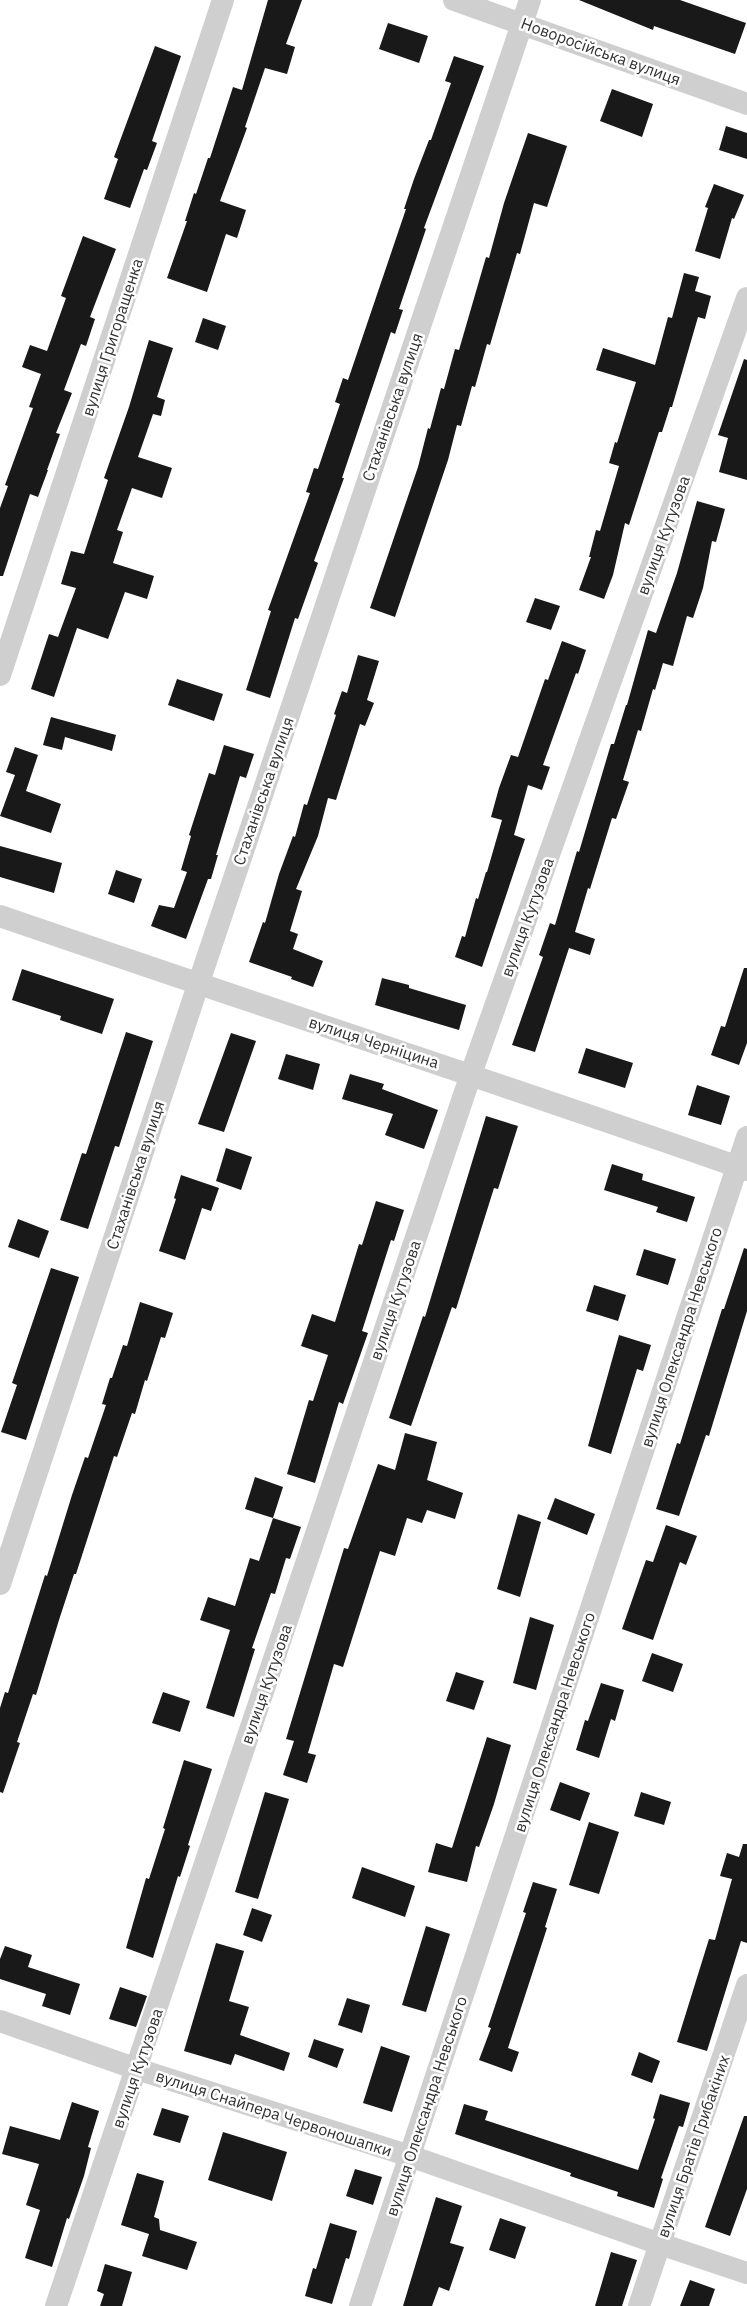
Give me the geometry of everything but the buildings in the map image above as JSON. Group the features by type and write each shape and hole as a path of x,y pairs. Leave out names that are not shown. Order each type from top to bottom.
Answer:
{"street":[{"name":"вулиця Григоращенка","path":"0,675 223,0"},
{"name":"Новоросійська вулиця","path":"454,0 747,104"},
{"name":"Стаханівська вулиця","path":"0,1584 198,984 530,0"},
{"name":"вулиця Кутузова","path":"56,2306 471,1074 747,298"},
{"name":"вулиця Черніцина","path":"0,916 471,1074 742,1169"},
{"name":"вулиця Олександра Невського","path":"360,2306 742,1169 747,1137"},
{"name":"вулиця Братів Грибакіних","path":"639,2306 747,1985"},
{"name":"вулиця Снайпера Червоношапки","path":"0,2020 137,2069 410,2156 747,2273"}]}
